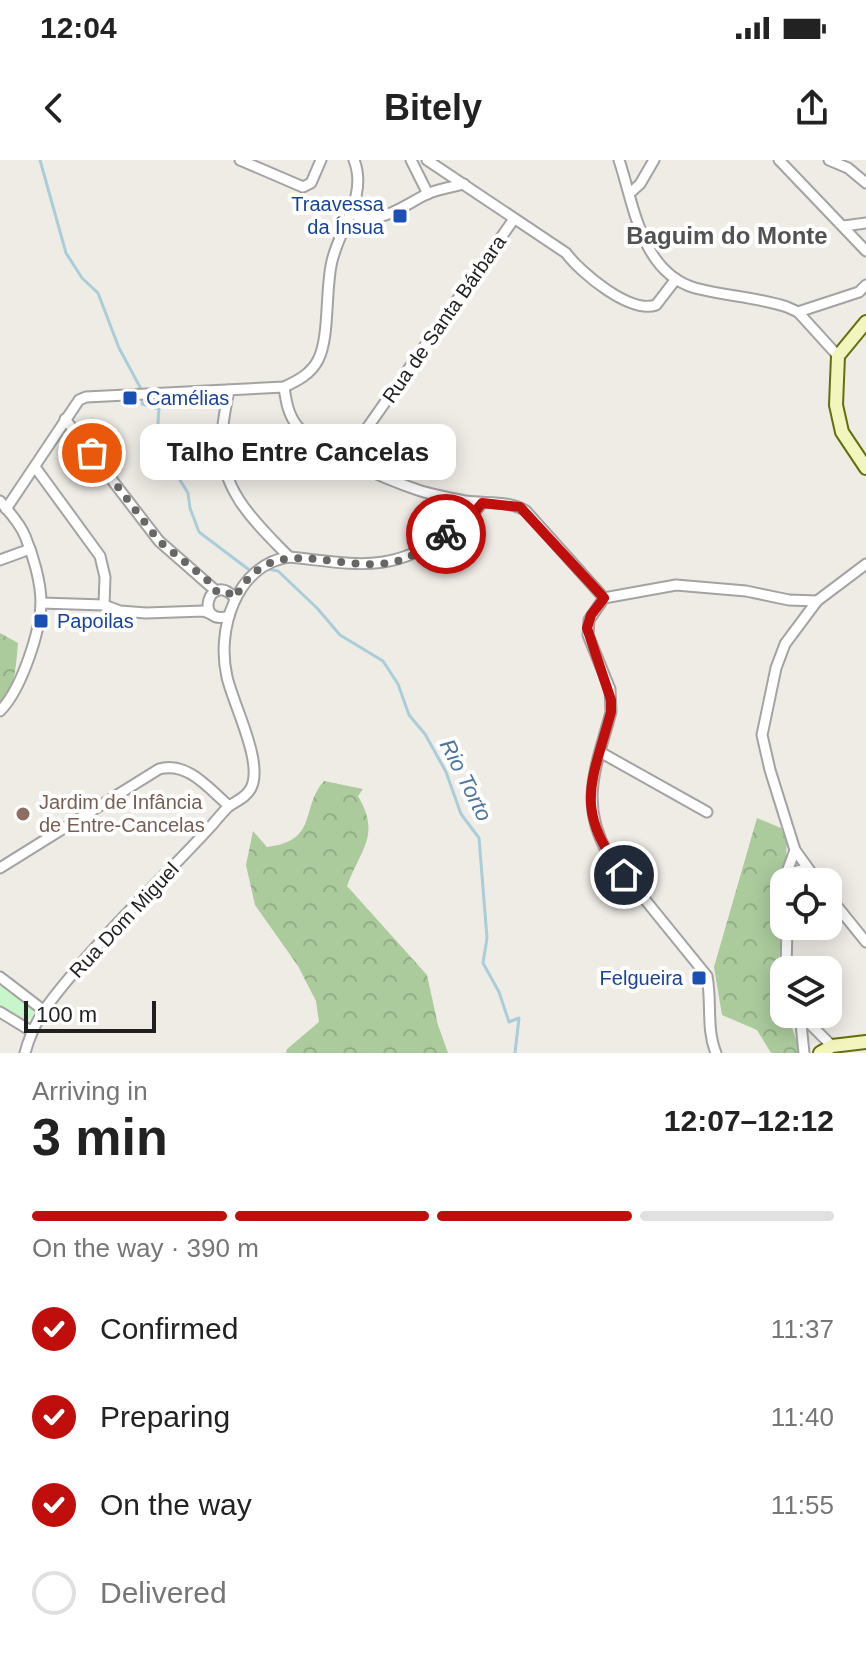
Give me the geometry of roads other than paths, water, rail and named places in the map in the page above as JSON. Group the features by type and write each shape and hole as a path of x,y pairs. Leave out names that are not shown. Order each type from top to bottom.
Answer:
{"street":[{"path":"240,160 303,187 311,183 321,160"},
{"path":"0,711 9,702 20,681 41,603 24,533 3,505 35,467 79,400 93,395 284,387 301,379 318,360 323,345 329,270 358,187 354,160"},
{"path":"411,160 428,194"},
{"path":"427,160 566,253 575,264 615,295 636,305 656,305 676,279"},
{"path":"619,160 645,245 676,279 694,287 774,303 798,312 838,356"},
{"path":"630,193 640,184 654,160"},
{"path":"779,160 866,251"},
{"path":"829,160 848,168 866,183"},
{"path":"351,213 362,219 376,218 403,209 428,194 464,184"},
{"name":"Rua de Santa Bárbara","path":"346,458 514,219"},
{"path":"844,226 866,223"},
{"path":"798,312 859,292 866,285"},
{"path":"865,326 838,356 836,405 839,424 847,441 866,468"},
{"path":"284,387 288,410 297,425 310,437 346,458 419,491 482,503 513,505 526,511 604,598"},
{"path":"229,390 221,442 227,479 261,528 289,557"},
{"path":"65,419 159,541 212,584 216,591"},
{"path":"35,467 100,556 104,567 104,605"},
{"path":"41,603 104,605 120,611 204,611 218,618 229,616 235,598 247,580 265,564 289,557 354,563 392,562 435,542 474,513 482,503"},
{"path":"0,560 30,549"},
{"path":"806,868 795,850 762,735 776,668 785,644 817,601 866,564"},
{"path":"716,1053 710,1032 707,976 608,854 598,836 590,803 590,788 611,712 611,700 587,628 591,615 604,598 676,585 817,601"},
{"path":"211,614 208,601 216,591 225,590 235,598"},
{"name":"Rua Dom Miguel","path":"31,1031 43,1010 110,929 229,806 246,796 254,777 249,745 226,675 225,644 229,616"},
{"path":"600,752 707,812"},
{"path":"0,868 159,769 178,767 191,773 229,806"},
{"path":"788,868 795,850"},
{"path":"842,912 866,942"},
{"path":"0,977 43,1010"},
{"path":"0,1012 31,1031 25,1053"},
{"path":"801,1028 804,1053"},
{"path":"814,1028 832,1046"},
{"path":"820,1053 832,1046 866,1042"}],"waterway":[{"name":"Rio Torto","path":"40,160 66,253 82,278 98,293 119,348 140,387"},
{"name":"Rio Torto","path":"144,398 142,404 159,409 157,436 165,456 188,493 199,532 248,569"},
{"name":"Rio Torto","path":"268,569 278,571 340,635 383,661 398,684 409,715 425,734 446,772 461,814 479,838 487,938 483,963 499,992 509,1022 519,1018 515,1053"}],"place":[{"name":"Traavessa da Ínsua","path":"400,216"},
{"name":"Camélias","path":"130,398"},
{"name":"Talho Entre Cancelas","path":"92,453"},
{"name":"Papoilas","path":"41,621"},
{"name":"Jardim de Infância de Entre-Cancelas","path":"23,814"},
{"name":"Felgueira","path":"699,978"}],"district":[{"name":"Baguim do Monte","path":"727,235"}]}
